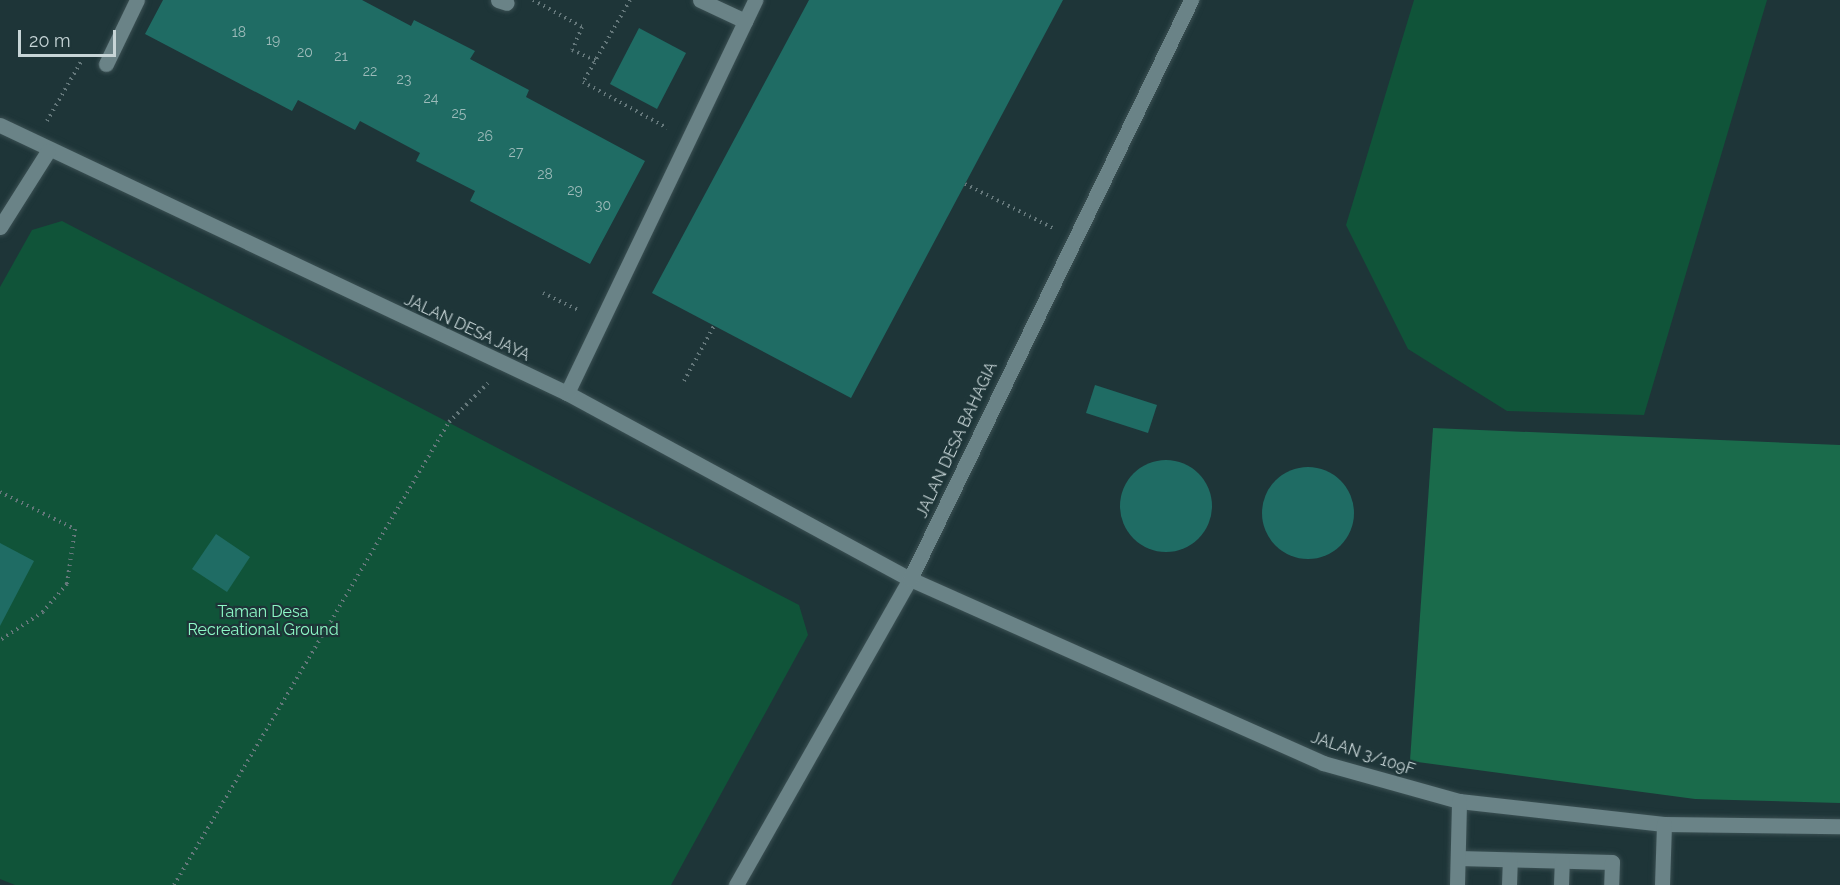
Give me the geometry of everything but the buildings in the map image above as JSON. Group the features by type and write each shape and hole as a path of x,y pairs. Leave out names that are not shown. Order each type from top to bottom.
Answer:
{"street":[{"path":"106,64 137,0"},
{"path":"700,0 745,21"},
{"path":"567,393 755,0"},
{"name":"JALAN DESA BAHAGIA","path":"736,885 910,579 1191,0"},
{"name":"JALAN DESA JAYA","path":"0,124 41,147 504,367 567,393 910,579"},
{"path":"0,227 41,147"},
{"name":"JALAN 3/109F","path":"910,579 1323,763 1459,801 1664,824 1840,826"},
{"path":"1457,885 1459,801"},
{"path":"1662,885 1664,824"},
{"path":"1458,858 1612,862 1611,885"},
{"path":"1509,885 1510,860"},
{"path":"1561,885 1562,861"}],"path":[{"path":"533,0 582,27 572,50 597,61"},
{"path":"630,0 583,82 688,140"},
{"path":"41,147 85,54"},
{"path":"965,184 1075,238"},
{"path":"543,293 601,321"},
{"path":"684,381 714,326"},
{"path":"174,885 448,422 504,367"},
{"path":"0,492 75,529 67,584 43,612 0,640"}],"green space":[{"path":"1414,0 1767,0 1644,415 1507,411 1408,349 1346,225"},
{"name":"Taman Desa Recreational Ground","path":"62,221 799,605 808,635 671,885 15,885 0,879 0,287 32,230"},
{"path":"1433,428 1840,445 1840,803 1695,799 1410,761"}]}
